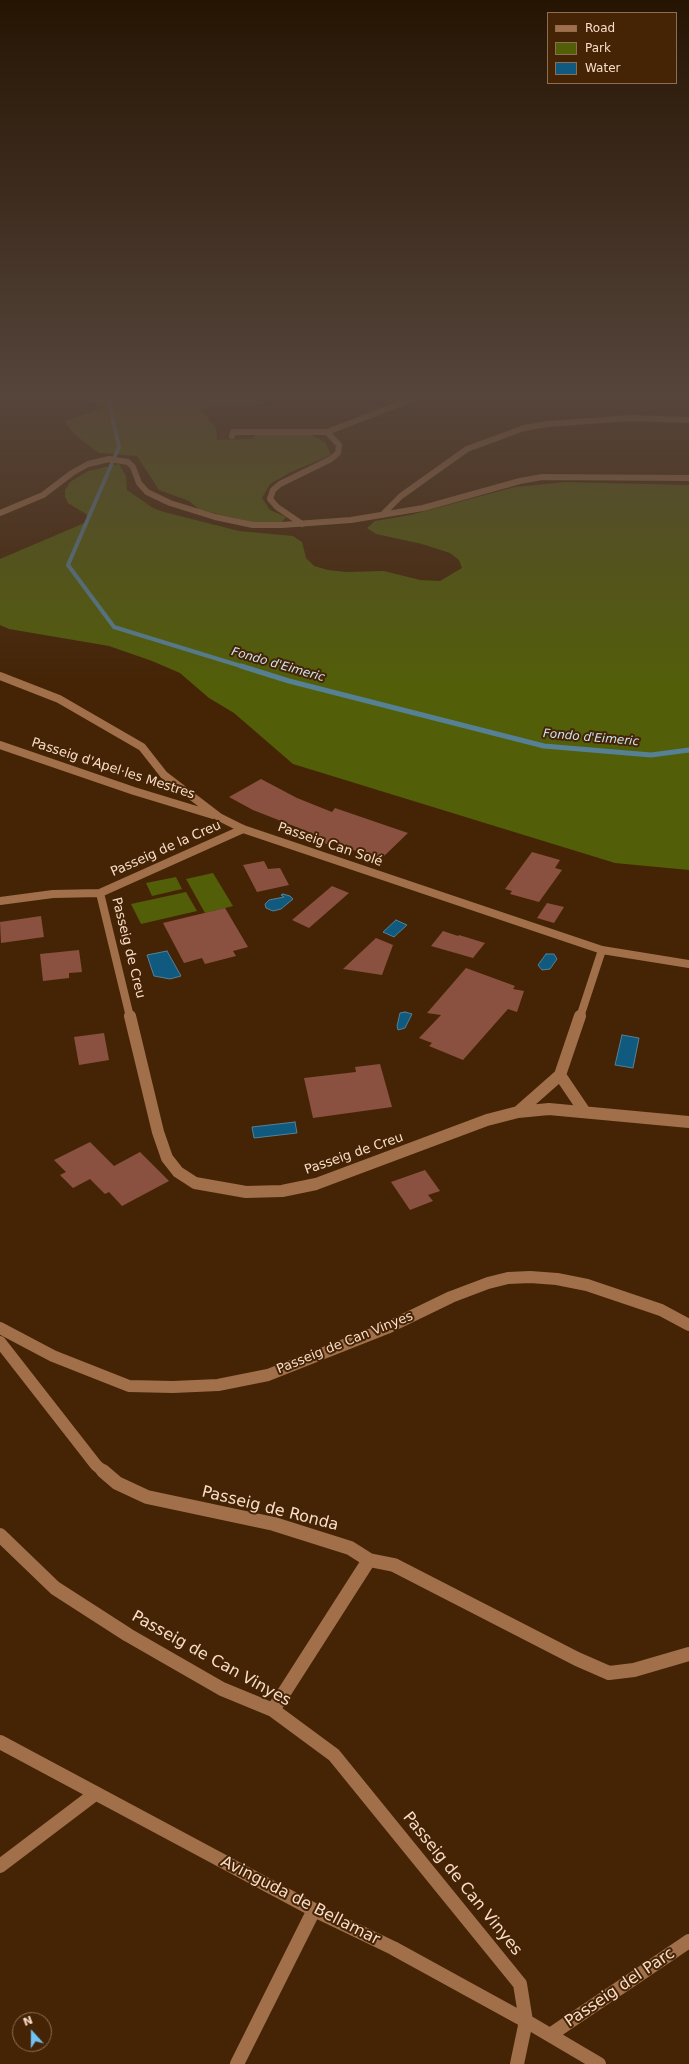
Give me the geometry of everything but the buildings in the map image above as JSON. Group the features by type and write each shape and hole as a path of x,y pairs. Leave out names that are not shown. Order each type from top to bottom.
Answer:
{"street":[{"path":"0,513 44,494"},
{"path":"152,494 170,503 215,517 253,525 302,524 351,520 384,513 423,508 472,494"},
{"path":"272,494 270,499 277,507 302,524"},
{"path":"384,513 403,494"},
{"name":"Passeig Can Solé","path":"0,676 59,699 142,746 164,775 219,817 243,829 602,950 689,964"},
{"name":"Passeig d'Apel·les Mestres","path":"0,745 134,791 219,817"},
{"name":"Passeig de la Creu","path":"100,893 243,829"},
{"name":"Passeig de Creu","path":"0,901 53,894 100,893 158,1132 167,1158 178,1172 195,1183 246,1192 282,1191 316,1184 487,1120 518,1112 549,1110 585,1112 689,1122"},
{"path":"518,1112 560,1075 602,950"},
{"path":"560,1075 585,1112"},
{"name":"Passeig de Can Vinyes","path":"0,1328 52,1356 130,1386 173,1387 218,1385 268,1374 387,1328 451,1297 488,1283 508,1278 530,1277 557,1279 587,1285 662,1310 689,1325"},
{"name":"Passeig de Ronda","path":"0,1342 96,1466 116,1483 147,1497 281,1526 350,1548 368,1560 394,1566 577,1660 609,1673 634,1670 689,1654"},
{"name":"Passeig de Can Vinyes","path":"0,1535 55,1588 128,1635 222,1689 273,1710 334,1755 520,1984 526,2021"},
{"path":"273,1710 368,1560"},
{"name":"Avinguda de Bellamar","path":"0,1742 314,1910 392,1948 526,2021 599,2064"},
{"path":"0,1866 95,1794"},
{"path":"236,2064 314,1910"},
{"name":"Passeig del Parc","path":"550,2035 689,1941"},
{"path":"516,2064 526,2021"}],"green space":[{"path":"65,494 133,494 153,508 164,512 239,531 293,536 302,542 306,558 314,566 328,570 346,572 384,571 420,580 440,581 462,568 459,560 450,553 422,544 376,534 367,528 375,521 410,515 488,494 689,494 689,870 615,863 293,764 234,713 209,698 180,673 152,661 109,646 9,629 0,625 0,559 89,521 86,514 68,503"},
{"path":"171,494 264,494 262,498 270,510 286,517 282,522 255,523 200,510 189,501"},
{"path":"213,873 233,906 205,913 186,879"},
{"path":"176,877 182,889 152,896 146,883"},
{"path":"186,892 197,911 141,924 131,904"}],"water":[{"path":"283,894 290,896 293,899 281,909 273,911 266,908 265,904 269,900 284,897 281,895"},
{"path":"396,920 407,925 394,937 383,932"},
{"path":"167,951 181,976 170,979 154,976 147,955"},
{"path":"546,954 554,954 557,959 550,969 542,970 538,965"},
{"path":"405,1012 412,1014 405,1028 398,1030 397,1026 400,1013"},
{"path":"622,1035 639,1038 633,1068 615,1065"},
{"path":"295,1122 297,1133 254,1138 252,1127"}],"waterway":[{"name":"Fondo d'Eimeric","path":"99,494 68,565 114,627 244,667"},
{"name":"Fondo d'Eimeric","path":"241,666 289,681 544,746 651,755 689,750"}]}
